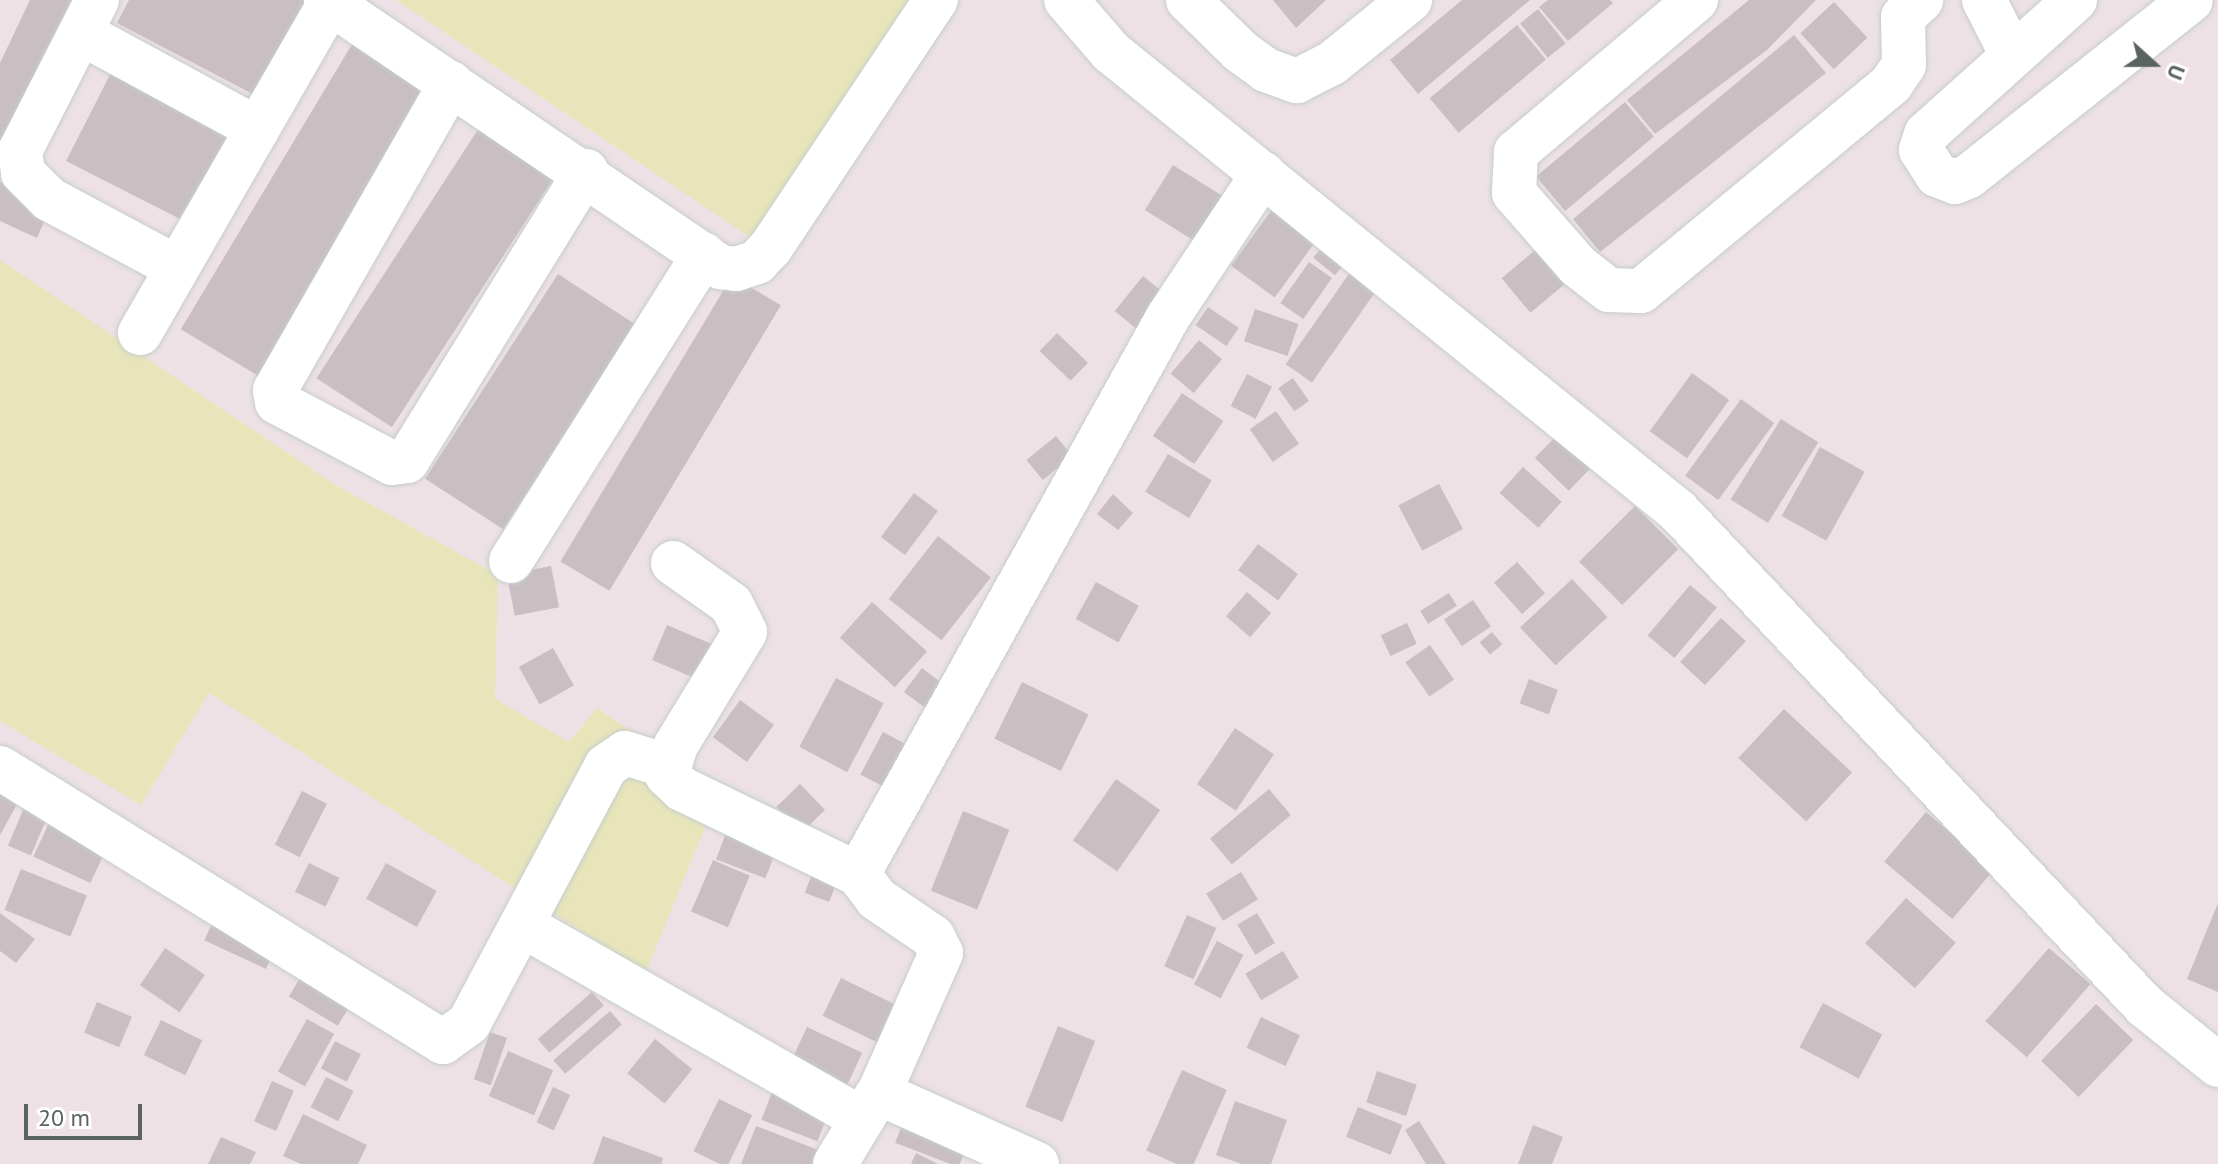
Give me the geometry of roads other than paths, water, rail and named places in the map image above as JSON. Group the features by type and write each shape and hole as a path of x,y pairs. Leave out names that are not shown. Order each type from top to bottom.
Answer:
{"street":[{"path":"140,333 328,1 586,171 704,255 736,269 763,256 936,0"},
{"path":"1066,0 1111,52 1678,511 2145,1006 2218,1065"},
{"path":"1188,0 1240,51 1266,70 1297,81 1331,64 1410,0"},
{"path":"1696,0 1516,152 1514,193 1578,266 1609,290 1641,291 1891,84 1904,65 1904,6"},
{"path":"1984,0 2012,55"},
{"path":"2075,0 1926,134 1921,150 1937,175 1955,182 1969,176 2191,0"},
{"path":"176,267 49,199 23,173 20,151 89,16 258,129"},
{"path":"451,83 275,390 277,402 392,463 407,461 586,171"},
{"path":"858,874 1168,317 1263,174"},
{"path":"511,561 704,255"},
{"path":"673,563 731,604 745,632 667,766 667,775 682,789 858,874 877,899 933,937 941,953 870,1106 835,1164"},
{"path":"0,768 443,1042 469,1023 606,766 625,753 667,766"},
{"path":"522,925 870,1106 1037,1164"}]}
